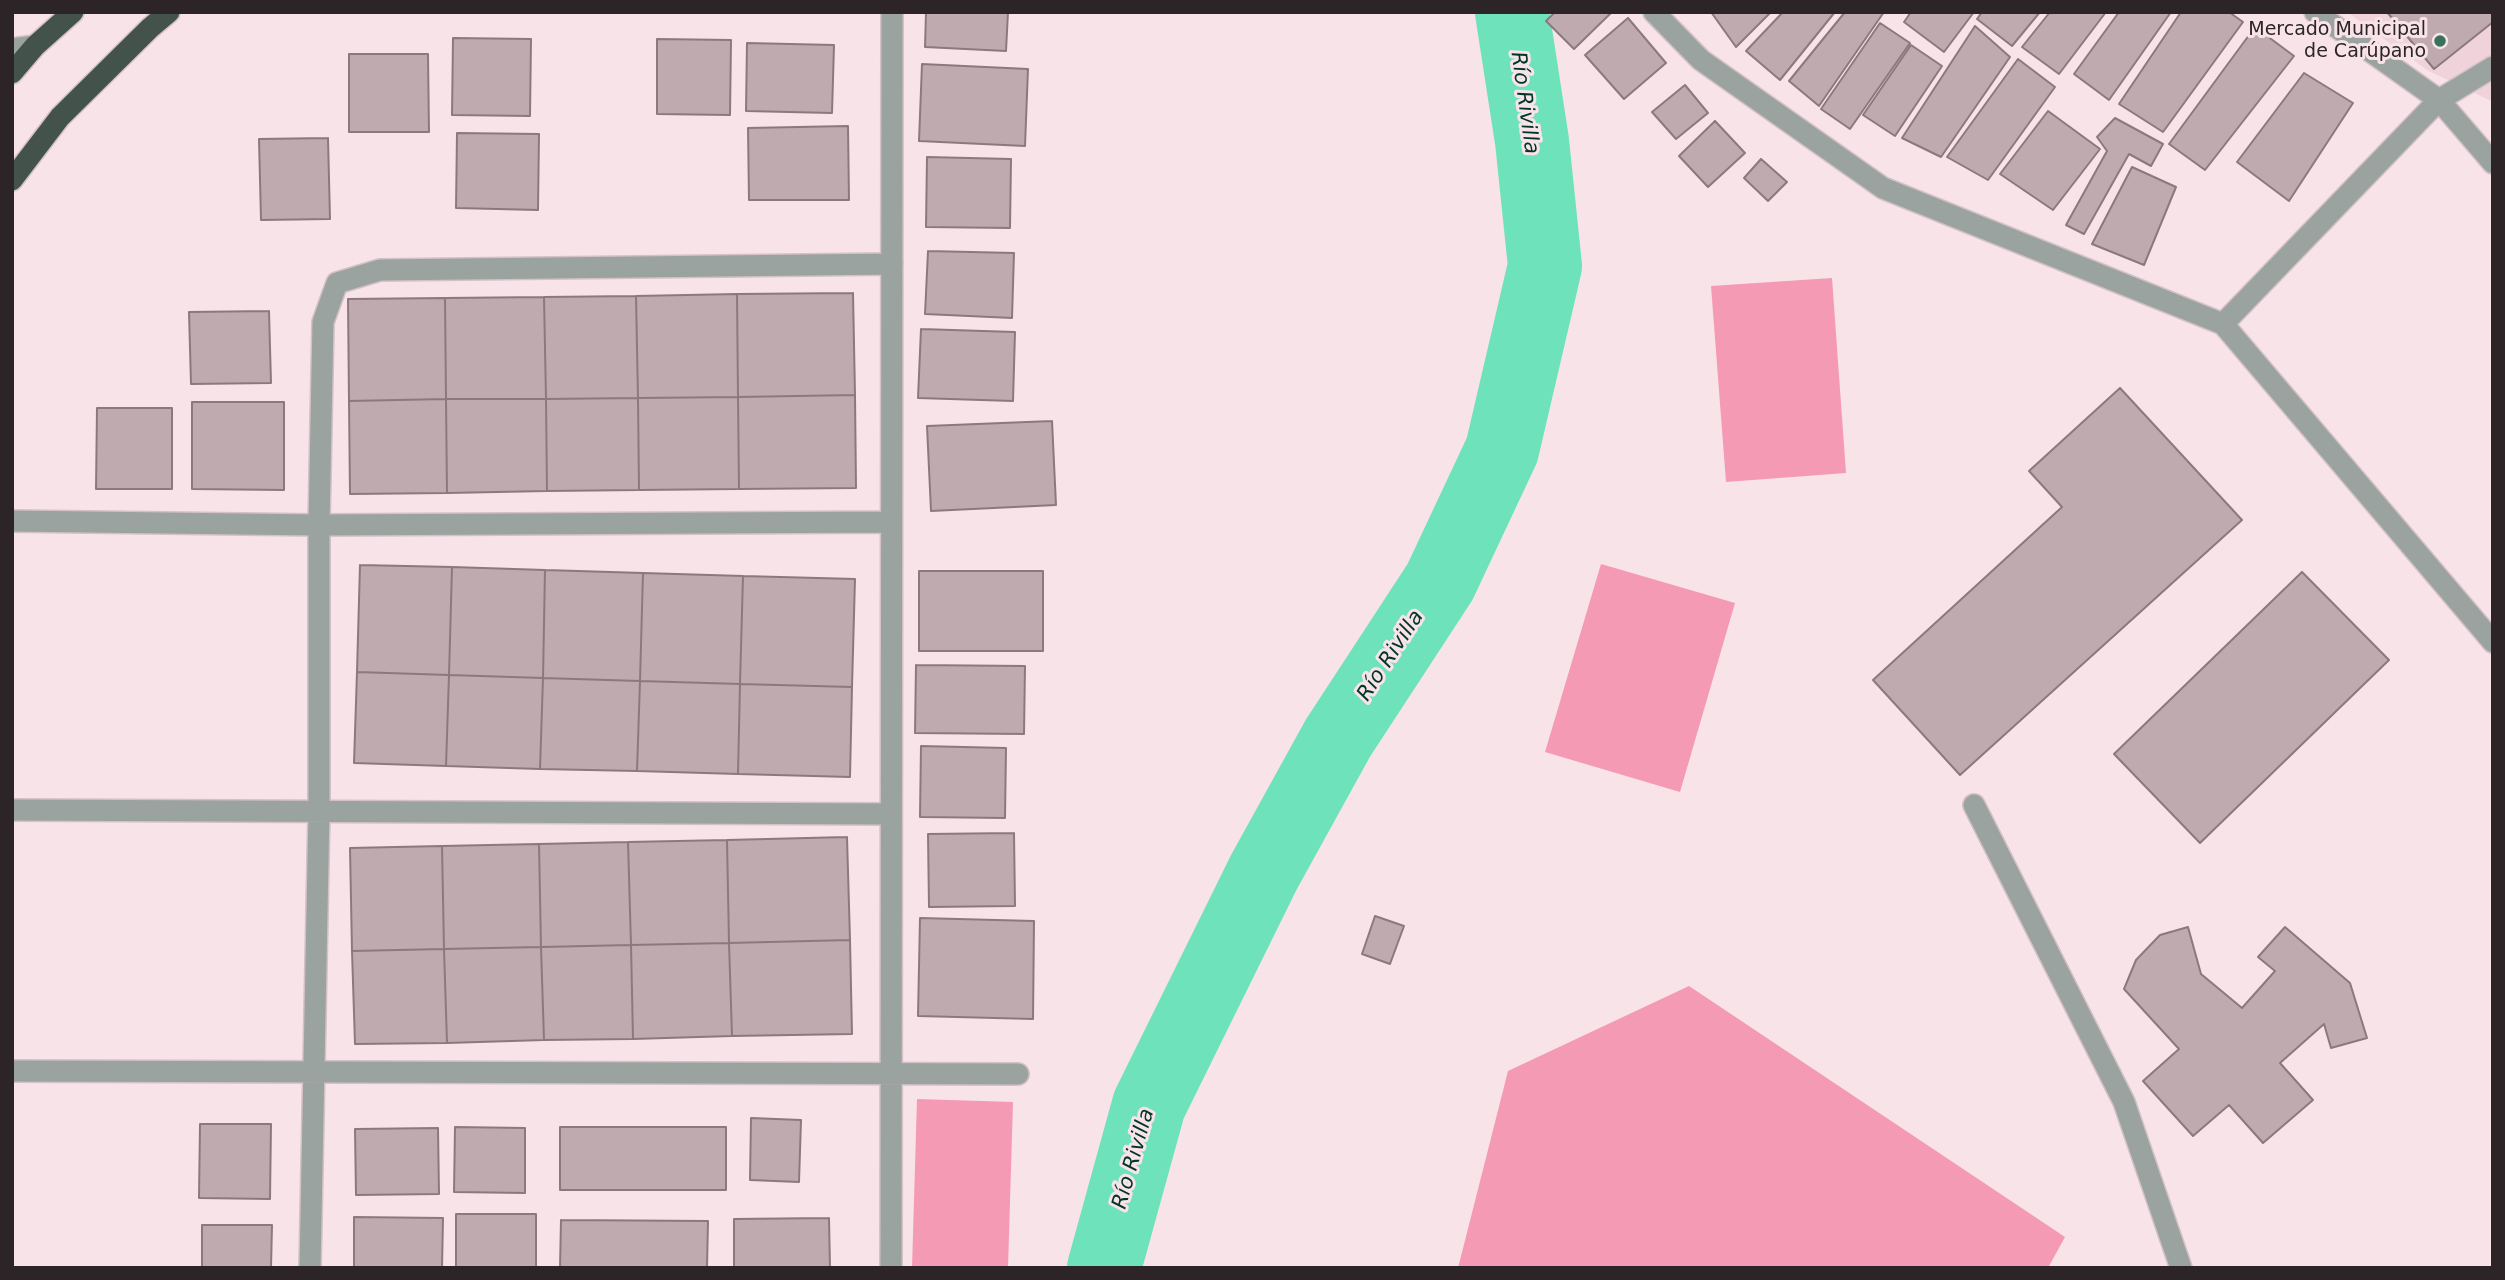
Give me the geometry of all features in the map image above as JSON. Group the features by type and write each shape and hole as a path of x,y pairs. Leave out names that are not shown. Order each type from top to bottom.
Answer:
{"highway":[{"path":"12,73 35,46 73,12"},
{"path":"12,180 60,117 169,12"}],"street":[{"path":"891,1268 892,12"},
{"path":"1654,12 1701,60 1883,188 2223,324 2493,642"},
{"path":"2315,12 2439,100 2493,163"},
{"path":"12,49 35,46"},
{"path":"2223,324 2439,100 2493,67"},
{"path":"310,1268 319,810 319,525 323,322 337,283 380,270 892,264"},
{"path":"12,521 319,525 891,522"},
{"path":"1974,805 2124,1102 2180,1268"},
{"path":"12,810 891,814"},
{"path":"12,1071 1018,1074"}],"shaded area":[{"name":"Mercado Municipal de Carúpano","path":"2347,12 2493,12 2493,102 2427,70"},
{"path":"1832,278 1846,473 1726,482 1711,286"},
{"path":"1601,564 1735,603 1680,792 1545,752"},
{"path":"1689,986 2065,1237 2048,1268 1458,1268 1508,1071"},
{"path":"917,1099 1013,1102 1008,1268 912,1268"}],"building":[{"path":"926,12 1008,12 1006,51 925,47"},
{"path":"1555,12 1612,12 1574,49 1546,21"},
{"path":"1711,12 1771,12 1736,47"},
{"path":"1783,12 1835,12 1780,80 1746,51"},
{"path":"1845,12 1884,12 1819,106 1789,81"},
{"path":"1911,12 1974,12 1944,52 1904,22"},
{"path":"1982,12 2040,12 2012,46 1977,19"},
{"path":"2050,12 2106,12 2059,74 2022,47"},
{"path":"2119,12 2171,12 2109,100 2074,74"},
{"path":"2181,12 2229,12 2243,22 2163,132 2119,104"},
{"path":"2387,12 2493,12 2493,22 2434,69"},
{"path":"1628,18 1666,63 1624,99 1585,55"},
{"path":"1880,23 1910,43 1850,129 1821,109"},
{"path":"1975,26 2010,57 1941,157 1902,138"},
{"path":"2255,27 2294,56 2205,170 2169,144"},
{"path":"453,38 531,39 530,116 452,115"},
{"path":"657,39 731,40 730,115 657,114"},
{"path":"747,43 834,45 832,113 746,111"},
{"path":"1911,45 1942,66 1895,136 1863,115"},
{"path":"349,54 428,54 429,132 349,132"},
{"path":"2018,59 2055,87 1988,180 1947,157"},
{"path":"922,64 1028,69 1025,146 919,141"},
{"path":"2304,73 2353,103 2289,201 2237,162"},
{"path":"1685,85 1708,113 1676,139 1652,112"},
{"path":"2048,111 2100,149 2053,210 2000,174"},
{"path":"2115,118 2163,144 2151,166 2129,154 2084,234 2066,225 2107,151 2097,137"},
{"path":"1715,121 1745,153 1708,187 1679,156"},
{"path":"848,126 849,200 749,200 748,128"},
{"path":"457,133 539,134 538,210 456,208"},
{"path":"328,138 330,219 261,220 259,139"},
{"path":"927,157 1011,159 1010,228 926,227"},
{"path":"1761,159 1787,182 1768,201 1744,178"},
{"path":"2132,167 2176,187 2144,265 2092,244"},
{"path":"928,251 1014,253 1012,318 925,314"},
{"path":"853,293 855,395 738,397 737,294"},
{"path":"737,294 738,397 638,398 636,296"},
{"path":"636,296 638,398 546,399 544,297"},
{"path":"544,297 546,399 446,399 445,298"},
{"path":"445,298 446,399 349,401 348,299"},
{"path":"269,311 271,383 191,384 189,312"},
{"path":"921,329 1015,332 1013,401 918,398"},
{"path":"2120,388 2242,520 1960,775 1873,680 2062,507 2029,471"},
{"path":"855,395 856,488 739,489 738,397"},
{"path":"738,397 739,489 639,490 638,398"},
{"path":"638,398 639,490 547,491 546,399"},
{"path":"446,399 447,493 350,494 349,401"},
{"path":"446,399 546,399 547,491 447,493"},
{"path":"192,402 284,402 284,490 192,489"},
{"path":"97,408 172,408 172,489 96,489"},
{"path":"1052,421 1056,505 931,511 927,426"},
{"path":"360,565 452,567 449,675 357,672"},
{"path":"452,567 545,570 543,678 449,675"},
{"path":"545,570 643,573 640,681 543,678"},
{"path":"919,571 1043,571 1043,651 919,651"},
{"path":"2302,572 2389,660 2200,843 2114,754"},
{"path":"643,573 743,576 740,684 640,681"},
{"path":"743,576 855,579 852,687 740,684"},
{"path":"916,665 1025,666 1024,734 915,733"},
{"path":"357,672 449,675 446,766 354,763"},
{"path":"449,675 543,678 540,769 446,766"},
{"path":"543,678 640,681 637,771 540,769"},
{"path":"640,681 740,684 738,774 637,771"},
{"path":"740,684 852,687 850,777 738,774"},
{"path":"921,746 1006,748 1005,818 920,817"},
{"path":"1014,833 1015,906 929,907 928,834"},
{"path":"847,837 850,940 729,943 727,840"},
{"path":"727,840 729,943 631,945 628,842"},
{"path":"628,842 631,945 541,947 539,844"},
{"path":"539,844 541,947 444,949 442,846"},
{"path":"442,846 444,949 352,951 350,848"},
{"path":"1375,916 1404,926 1390,964 1362,954"},
{"path":"920,918 1034,921 1033,1019 918,1016"},
{"path":"2188,927 2201,974 2242,1008 2275,971 2258,957 2285,927 2350,983 2367,1038 2331,1048 2324,1024 2280,1063 2313,1100 2263,1143 2229,1105 2193,1136 2143,1081 2179,1049 2124,989 2136,960 2160,935"},
{"path":"850,940 852,1034 732,1036 729,943"},
{"path":"729,943 732,1036 633,1039 631,945"},
{"path":"631,945 633,1039 544,1040 541,947"},
{"path":"541,947 544,1040 447,1043 444,949"},
{"path":"444,949 447,1043 355,1044 352,951"},
{"path":"751,1118 801,1120 799,1182 750,1180"},
{"path":"200,1124 271,1124 270,1199 199,1198"},
{"path":"455,1127 525,1128 525,1193 454,1192"},
{"path":"560,1127 726,1127 726,1190 560,1190"},
{"path":"438,1128 439,1194 356,1195 355,1129"},
{"path":"456,1214 536,1214 536,1268 456,1268"},
{"path":"354,1217 443,1218 442,1268 354,1268"},
{"path":"829,1218 830,1268 734,1268 734,1219"},
{"path":"561,1220 708,1221 707,1268 560,1268"},
{"path":"202,1225 272,1225 271,1268 202,1268"}],"waterway":[{"name":"Río Rivilla","path":"1104,1268 1149,1105 1264,872 1338,738 1440,582 1502,450 1545,266 1532,141 1512,12"}],"place":[{"name":"Mercado Municipal de Carúpano","path":"2440,41"}]}
